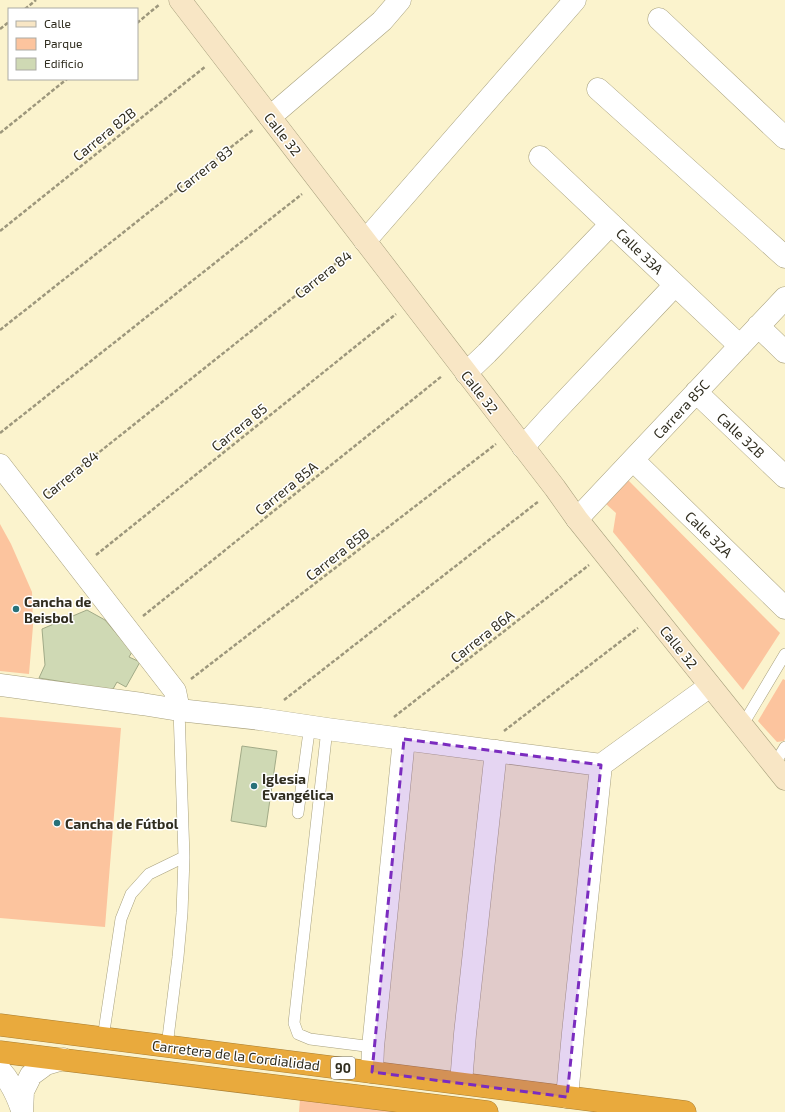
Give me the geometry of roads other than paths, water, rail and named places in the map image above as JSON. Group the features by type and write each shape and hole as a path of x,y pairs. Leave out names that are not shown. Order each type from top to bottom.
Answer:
{"highway":[{"name":"Carretera de la Cordialidad","path":"0,1025 685,1112"},
{"name":"Carretera de la Cordialidad","path":"0,1052 487,1112"}],"street":[{"name":"Calle 32","path":"180,0 555,488 577,520 780,772"},
{"path":"270,117 382,21 399,0"},
{"name":"Carrera 84","path":"365,241 576,0"},
{"path":"659,19 785,138"},
{"path":"598,89 785,257"},
{"name":"Calle 33A","path":"540,157 740,346"},
{"path":"462,368 487,353 611,224"},
{"path":"517,440 552,415 675,285"},
{"name":"Carrera 85C","path":"577,520 785,298"},
{"path":"758,326 785,352"},
{"name":"Calle 32B","path":"696,392 785,477"},
{"name":"Calle 32A","path":"633,460 785,608"},
{"path":"0,465 127,629 177,700"},
{"path":"0,685 142,704 177,700 260,719 601,765 710,686"},
{"path":"372,1072 373,1047 404,739"},
{"path":"461,1084 489,750"},
{"path":"567,1097 601,765"},
{"path":"22,1111 23,1091 31,1075 46,1064 64,1059"},
{"path":"0,1070 8,1079 16,1094 22,1111"}],"lane":[{"path":"742,726 785,654"},
{"path":"167,1046 182,913 184,857 177,700"},
{"path":"298,813 308,739 319,728"},
{"path":"319,728 294,1023 298,1034 310,1038 373,1047"},
{"path":"780,772 785,746"},
{"path":"103,1038 121,919 131,894 149,874 184,857"}],"place":[{"name":"Cancha de Beisbol","path":"16,609"},
{"name":"Iglesia Evangélica","path":"254,786"},
{"name":"Cancha de Fútbol","path":"57,823"}]}
